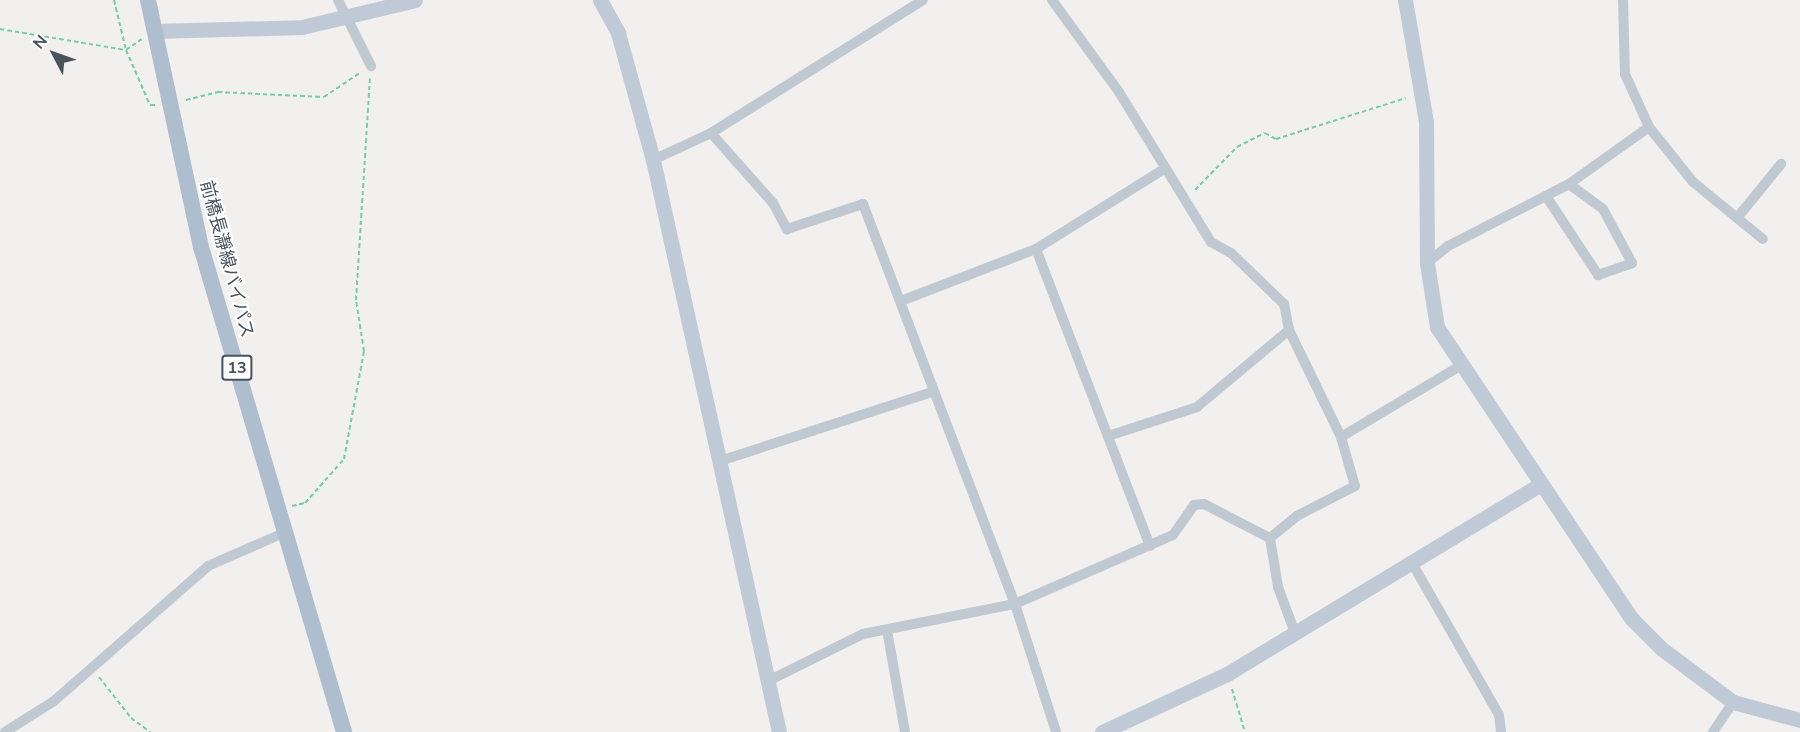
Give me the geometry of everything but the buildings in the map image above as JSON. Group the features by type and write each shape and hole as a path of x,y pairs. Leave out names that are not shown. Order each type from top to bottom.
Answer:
{"main road":[{"name":"前橋長瀞線バイパス","path":"148,0 168,104 214,293 344,732"}],"street":[{"path":"339,0 370,66"},
{"path":"154,31 302,27 348,19 415,0"},
{"path":"600,0 618,33 653,160 779,732"},
{"path":"653,160 711,133 923,0"},
{"path":"1052,0 1119,92 1164,169 1211,242 1284,304 1289,330 1341,437 1355,486 1297,516 1270,538"},
{"path":"1405,0 1423,94 1427,263 1437,327 1460,366 1632,618 1662,649 1733,702 1800,720"},
{"path":"1623,0 1625,74 1649,127 1694,182 1763,239"},
{"path":"1427,263 1448,246 1569,184 1649,127"},
{"path":"711,133 773,203 787,229 863,204 901,301 932,392 1016,603 1056,732"},
{"path":"1737,218 1781,164"},
{"path":"901,301 1036,249 1164,169"},
{"path":"1546,196 1599,275 1632,263 1603,209 1569,184"},
{"path":"1036,249 1150,546"},
{"path":"1108,436 1197,407 1289,330"},
{"path":"1341,437 1460,366"},
{"path":"720,461 932,392"},
{"path":"1102,732 1227,674 1541,484"},
{"path":"768,681 863,634 1016,603 1173,535 1194,505 1204,504 1270,538"},
{"path":"5,732 54,701 208,566 286,532"},
{"path":"1270,538 1278,587 1295,633"},
{"path":"1412,563 1499,715 1501,732"},
{"path":"887,630 905,732"},
{"path":"1713,732 1733,702"}],"path":[{"path":"114,0 126,50 150,105 168,104 218,92 324,97 370,66"},
{"path":"0,29 126,50 154,31"},
{"path":"280,510 305,503 344,459 364,351 356,300 370,66"},
{"path":"1185,201 1238,147 1265,133 1276,139 1423,94"},
{"path":"92,668 131,718 150,732"},
{"path":"1227,674 1245,732"}]}
